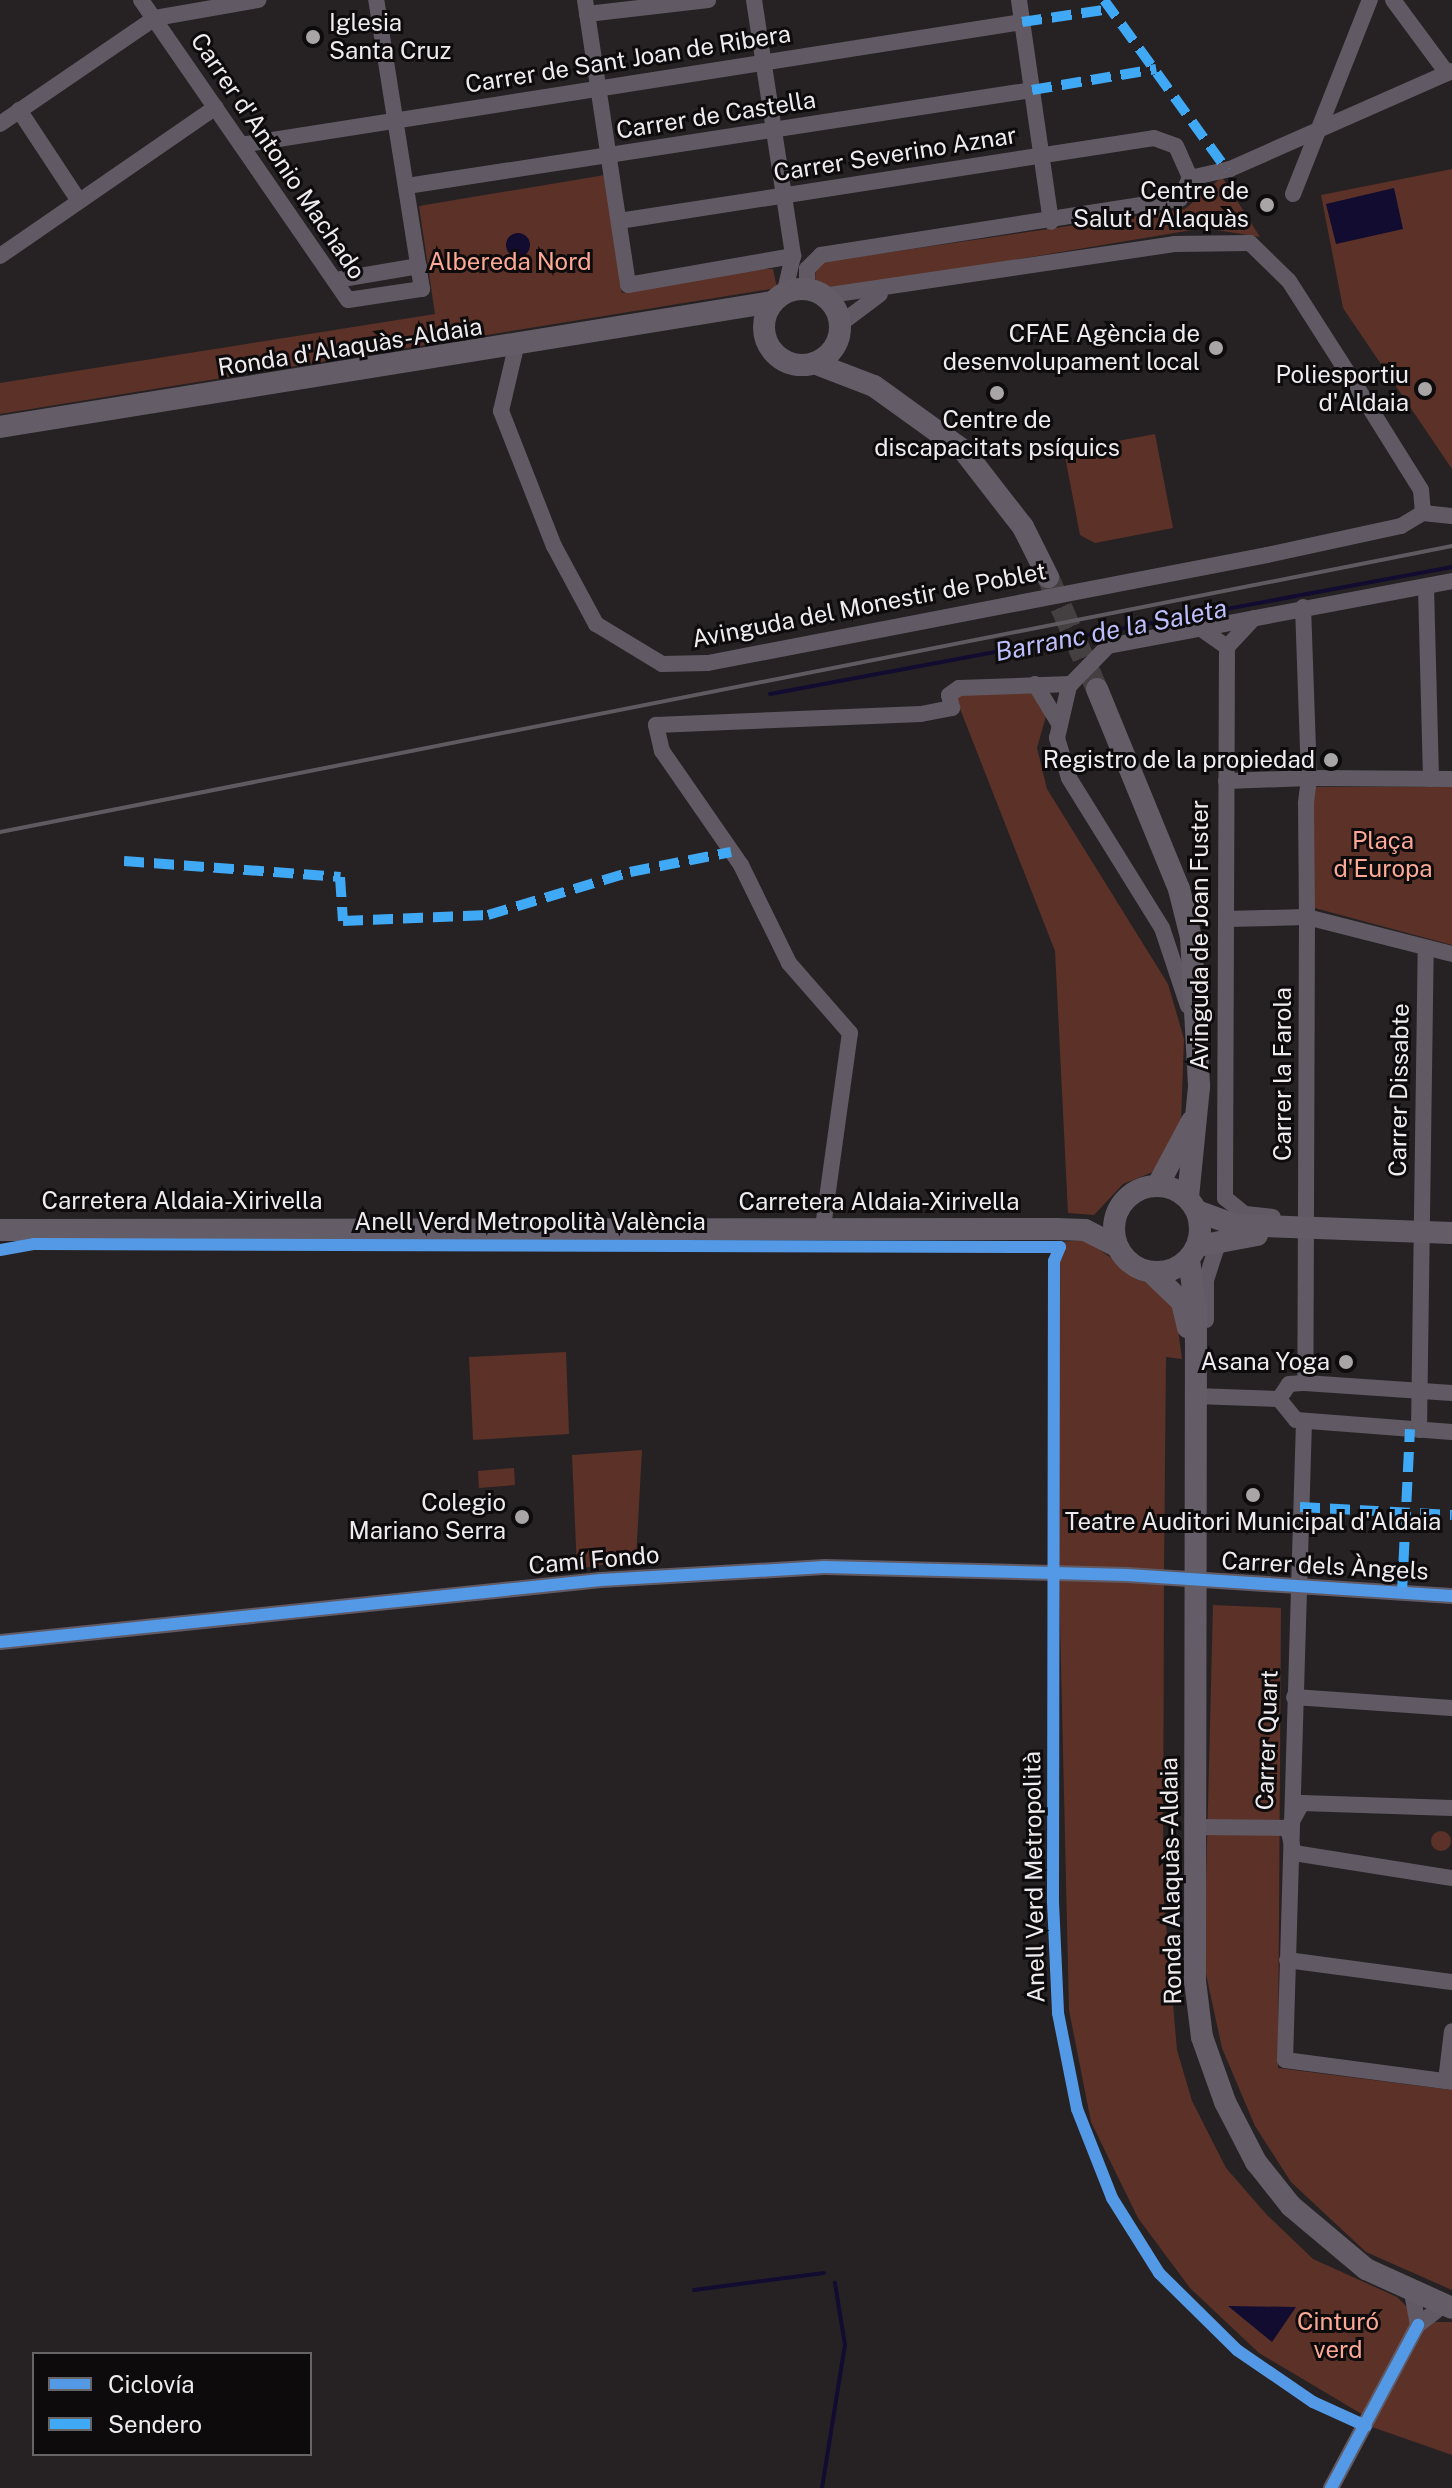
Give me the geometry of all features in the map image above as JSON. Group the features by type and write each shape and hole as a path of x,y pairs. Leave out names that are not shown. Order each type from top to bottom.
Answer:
{"street":[{"name":"Carrer d'Antonio Machado","path":"141,0 348,300 422,289 419,266"},
{"path":"0,124 155,18 258,0"},
{"path":"336,280 419,266 376,0"},
{"path":"708,0 586,7 628,285 793,256"},
{"path":"754,0 793,256 764,334"},
{"path":"1019,0 1051,222"},
{"path":"1293,194 1370,0"},
{"path":"1393,0 1450,72 1322,127 1190,178 1180,199 1051,222 821,255 807,269 815,292 901,284 1174,244 1250,243 1289,281 1421,490 1423,513"},
{"name":"Carrer de Sant Joan de Ribera","path":"241,145 1022,22"},
{"name":"Carrer de Castella","path":"407,186 1032,90"},
{"path":"0,256 216,107"},
{"path":"19,110 79,201"},
{"name":"Carrer Severino Aznar","path":"619,221 1154,138 1176,146 1190,178"},
{"path":"814,363 860,302 901,284"},
{"name":"Ronda d'Alaquàs-Aldaia","path":"0,427 708,317 778,298 815,292 874,386"},
{"name":"Ronda d'Alaquàs-Aldaia","path":"708,317 764,334 777,357 814,363 874,386 964,451 1023,527 1048,577"},
{"name":"Avinguda del Monestir de Poblet","path":"516,347 501,411 554,546 596,624 662,664 708,663 1267,555 1401,526 1423,513 1452,516"},
{"path":"1060,725 1071,684 1108,646 1197,626 1452,581"},
{"path":"1426,587 1431,779"},
{"path":"1303,607 1309,778 1307,917"},
{"path":"1197,626 1227,647 1258,615"},
{"name":"Avinguda de Joan Fuster","path":"1227,647 1225,1198 1245,1214 1295,1220 1306,1231"},
{"path":"1035,684 1060,725 1069,778 1162,928 1187,1000 1191,1102 1179,1155"},
{"path":"823,1227 850,1033 789,963 741,865 662,751 656,725 921,714 952,708 949,695 959,688 1071,684"},
{"path":"1097,689 1179,889 1200,1013 1193,1204 1195,1579"},
{"path":"1226,781 1452,779"},
{"path":"1226,919 1307,917 1452,954"},
{"name":"Carrer la Farola","path":"1306,1231 1307,917"},
{"name":"Carrer Dissabte","path":"1419,1430 1426,948"},
{"path":"1196,1356 1182,1302 1152,1273 1130,1264 1116,1246 1115,1214 1134,1191 1158,1185 1179,1155 1199,1096 1225,1061"},
{"path":"1158,1185 1235,1225 1306,1231 1452,1233"},
{"name":"Carretera Aldaia-Xirivella","path":"1085,1230 1115,1214"},
{"name":"Carretera Aldaia-Xirivella","path":"0,1230 823,1227 1085,1230 1116,1246"},
{"path":"1152,1273 1235,1236 1306,1231"},
{"path":"1305,1383 1306,1231"},
{"path":"1196,1356 1209,1269 1217,1247 1235,1236"},
{"path":"1279,1399 1289,1384 1305,1383 1452,1393"},
{"path":"1196,1396 1279,1399 1304,1421 1452,1432"},
{"name":"Carrer Quart","path":"1304,1421 1288,1828 1285,2060 1449,2081"},
{"name":"Camí Fondo","path":"0,1642 721,1572 840,1567 1195,1579"},
{"name":"Carrer dels Àngels","path":"1195,1579 1452,1596"},
{"name":"Ronda Alaquàs-Aldaia","path":"1195,1579 1195,1981 1202,2037 1225,2102 1256,2162 1291,2206 1354,2260 1412,2292 1448,2307"},
{"path":"1294,1697 1452,1708"},
{"path":"1452,1808 1302,1803 1288,1828 1294,1853 1452,1878"},
{"path":"1195,1827 1288,1828"},
{"path":"1287,1960 1452,1982"},
{"path":"1449,2081 1452,2031"},
{"path":"1412,2292 1418,2325"},
{"path":"1331,2488 1418,2325 1448,2307"}],"green space":[{"name":"Poliesportiu d'Aldaia","path":"1452,169 1452,469 1343,308 1321,195"},
{"name":"Albereda Nord","path":"605,175 622,293 762,269 773,269 777,288 0,414 0,383 435,314 419,206"},
{"path":"1222,177 1260,237 1204,228 834,290 815,279 816,263 1185,209"},
{"path":"1155,434 1173,528 1095,543 1080,535 1064,451"},
{"path":"1028,688 1048,709 1037,748 1047,789 1168,984 1184,1039 1181,1122 1153,1172 1123,1184 1094,1215 1068,1213 1055,951 955,696"},
{"name":"Plaça d'Europa","path":"1312,787 1452,787 1452,945 1311,907"},
{"path":"1086,1240 1170,1300 1176,1314 1182,1359 1166,1357 1164,1571 1058,1568 1058,1242"},
{"path":"566,1352 569,1434 473,1440 469,1357"},
{"path":"642,1450 636,1560 577,1569 572,1455"},
{"path":"514,1468 515,1485 479,1488 478,1471"},
{"name":"Cinturó verd","path":"1059,1579 1164,1582 1163,1890 1177,2050 1192,2101 1226,2168 1267,2215 1313,2259 1397,2297 1418,2318 1365,2416 1259,2353 1190,2288 1138,2218 1091,2122 1069,2010"},
{"name":"Cinturó verd","path":"1213,1605 1281,1608 1278,2068 1452,2090 1452,2290 1366,2252 1291,2182 1255,2126 1222,2048 1204,1965"},
{"path":"1441,1831 1448,1834 1451,1841 1448,1848 1441,1851 1434,1848 1431,1841 1434,1834"},
{"name":"Cinturó verd","path":"1429,2322 1452,2322 1452,2455 1372,2427"}],"shaded area":[{"path":"1394,188 1403,229 1336,244 1326,204"},
{"path":"513,233 523,233 530,240 530,250 523,257 513,257 506,250 506,240"},
{"path":"1228,2306 1296,2307 1272,2342"}],"waterway":[{"name":"Barranc de la Saleta","path":"770,694 1452,567"},
{"path":"694,2290 824,2273"},
{"path":"822,2488 845,2345 835,2283"}],"tunnel":[{"path":"1048,577 1097,689"}],"railway":[{"path":"0,832 1452,546"}],"marked path":[{"path":"1104,0 1227,170"},
{"path":"1022,22 1110,9"},
{"path":"1032,90 1156,69"},
{"path":"124,861 340,877 343,921 488,915 630,872 731,852"},
{"path":"1402,1592 1410,1429"},
{"path":"1300,1507 1452,1515"}],"cycle path":[{"name":"Anell Verd Metropolità València","path":"0,1250 34,1244 1060,1247 1054,1261 1053,1902 1058,2013 1077,2109 1112,2198 1159,2273 1237,2350 1313,2402 1366,2426"},
{"path":"0,1642 601,1580 825,1567 1127,1575 1452,1596"},
{"path":"1331,2488 1418,2325"}],"place":[{"name":"Iglesia Santa Cruz","path":"313,37"},
{"name":"Centre de Salut d'Alaquàs","path":"1267,205"},
{"name":"CFAE Agència de desenvolupament local","path":"1216,348"},
{"name":"Poliesportiu d'Aldaia","path":"1425,389"},
{"name":"Centre de discapacitats psíquics","path":"997,393"},
{"name":"Registro de la propiedad","path":"1331,760"},
{"name":"Asana Yoga","path":"1346,1362"},
{"name":"Teatre Auditori Municipal d'Aldaia","path":"1253,1495"},
{"name":"Colegio Mariano Serra","path":"522,1517"}]}
